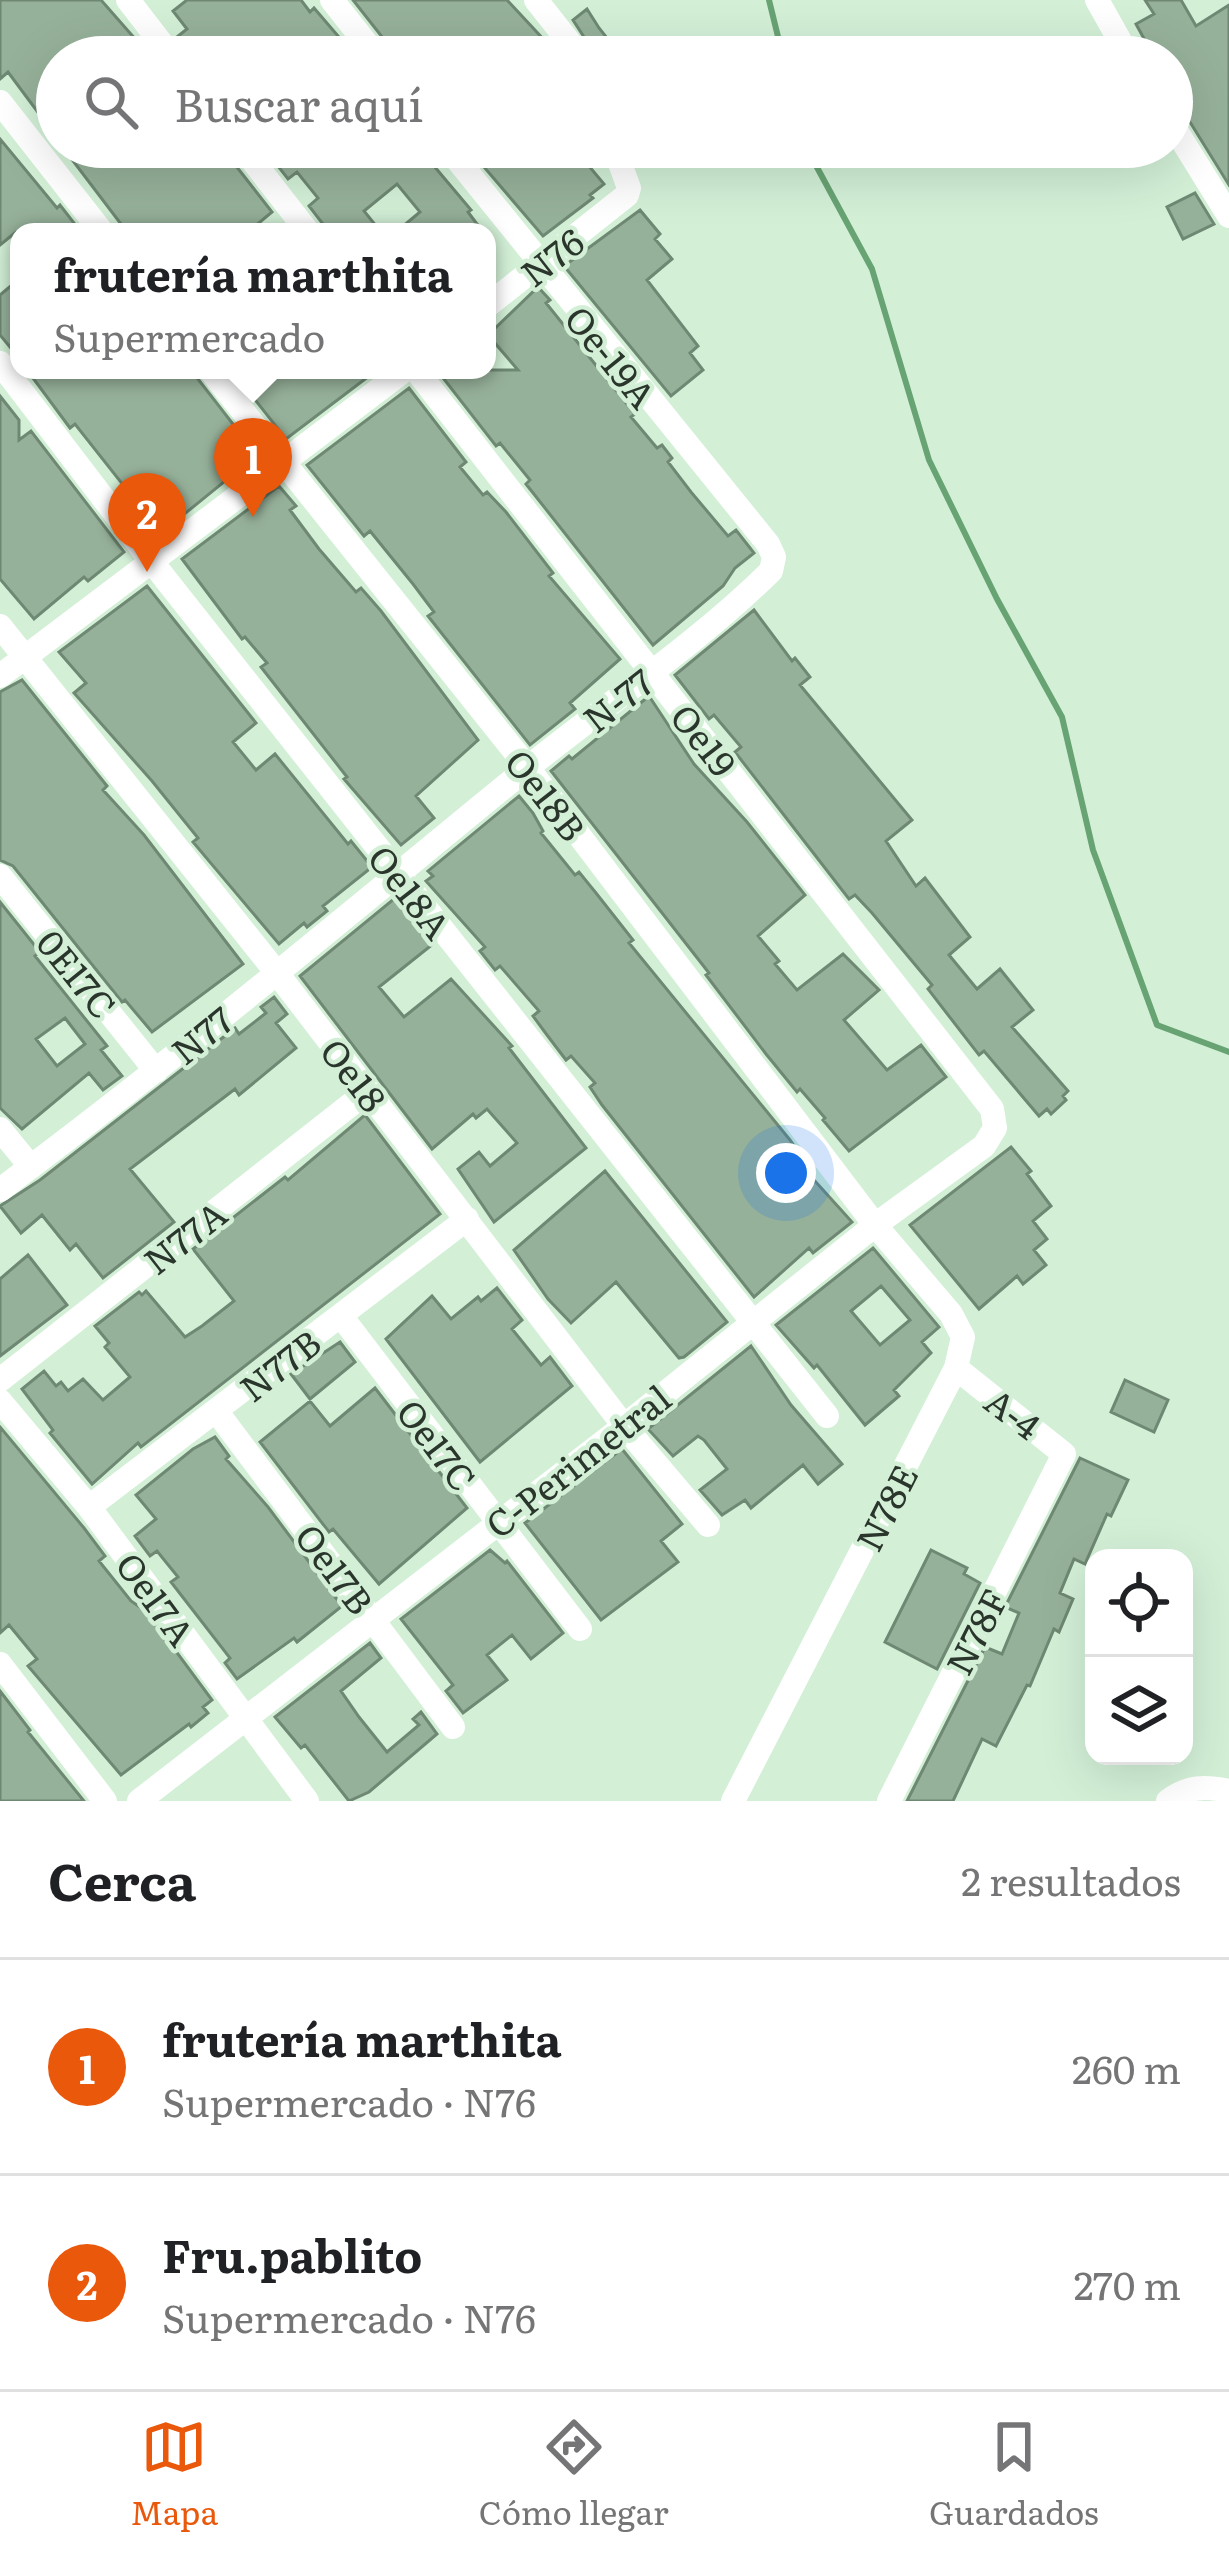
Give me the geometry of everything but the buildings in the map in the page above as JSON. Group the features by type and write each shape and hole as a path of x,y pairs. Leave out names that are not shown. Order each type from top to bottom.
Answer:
{"street":[{"path":"128,0 156,36"},
{"path":"332,0 360,36"},
{"path":"536,0 564,36"},
{"path":"1096,0 1117,36"},
{"path":"0,102 36,148"},
{"path":"1193,157 1229,215"},
{"path":"52,168 95,223"},
{"path":"258,168 301,223"},
{"name":"Oe-19A","path":"463,168 768,544 773,564"},
{"name":"N76","path":"496,299 629,191 621,168"},
{"name":"Oe18A","path":"12,379 827,1416"},
{"name":"Oe18B","path":"217,379 528,768 874,1225"},
{"path":"0,676 393,379"},
{"name":"Oe19","path":"423,379 992,1109"},
{"name":"N-77","path":"398,874 653,672 766,576 773,564"},
{"name":"Oe18","path":"0,626 277,973 624,1426 708,1525"},
{"name":"N77","path":"0,1190 156,1071 398,874"},
{"name":"0E17C","path":"0,876 156,1071"},
{"name":"N77A","path":"0,1380 368,1091"},
{"name":"C-Perimetral","path":"139,1801 624,1426 874,1225 983,1146 995,1128 992,1109"},
{"path":"0,1129 32,1167"},
{"name":"N77B","path":"89,1507 467,1219"},
{"path":"874,1225 951,1314 964,1337 956,1368"},
{"name":"Oe17C","path":"341,1316 580,1629"},
{"name":"A-4","path":"956,1368 1058,1446 1064,1454 1062,1461"},
{"name":"N78E","path":"733,1801 956,1368"},
{"name":"Oe17A","path":"0,1401 89,1507 307,1801"},
{"name":"Oe17B","path":"217,1412 453,1727"},
{"name":"N78F","path":"889,1801 1062,1461"},
{"path":"0,1664 105,1801"},
{"path":"1168,1801 1182,1790 1210,1787 1229,1792"}],"waterway":[{"path":"769,0 778,36"},
{"path":"817,168 872,269 929,460 1062,717 1093,850 1157,1025 1229,1052"}],"place":[{"name":"frutería marthita","path":"253,517"},
{"name":"Fru.pablito","path":"147,572"}]}
